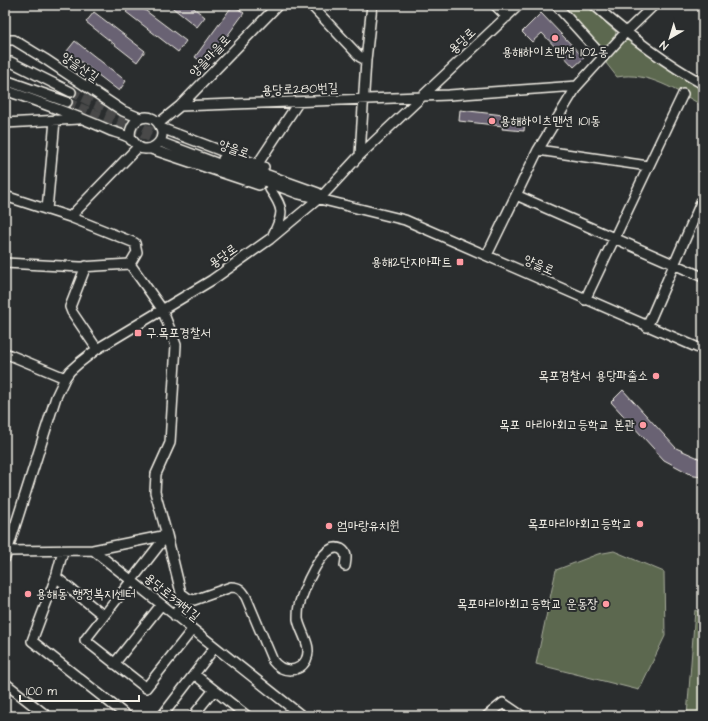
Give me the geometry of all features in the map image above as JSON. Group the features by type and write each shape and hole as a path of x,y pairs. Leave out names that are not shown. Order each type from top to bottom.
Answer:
{"street":[{"name":"양을마을로","path":"160,125 278,5"},
{"path":"311,5 360,57 366,60"},
{"path":"360,155 366,60 372,5"},
{"path":"495,5 507,17"},
{"name":"용당로","path":"6,555 56,397 65,378 74,366 97,349 212,280 270,239 321,197 360,155 519,5"},
{"path":"556,5 603,57"},
{"path":"594,5 625,33 664,60 703,84"},
{"path":"487,255 538,150 577,86 625,33 654,5"},
{"name":"양을산길","path":"5,40 14,40 123,111 140,118"},
{"path":"11,62 72,92"},
{"path":"5,80 66,102"},
{"name":"용당로280번길","path":"180,106 298,103 577,86"},
{"path":"5,90 85,119 131,140 142,149 156,146 162,138 160,125"},
{"path":"585,300 683,94"},
{"path":"257,165 298,103"},
{"path":"131,140 131,127 136,120 148,117 155,120 160,125 290,177 302,191"},
{"path":"5,123 85,119"},
{"path":"47,210 55,120"},
{"name":"양을로","path":"164,141 302,191 362,210 405,220 487,255 585,300 703,350"},
{"path":"70,217 138,147"},
{"path":"151,148 270,189 302,191"},
{"path":"538,150 648,166"},
{"path":"270,189 281,205 280,221 270,239"},
{"path":"516,195 703,277"},
{"path":"5,196 70,217 135,243 137,252 130,264"},
{"path":"647,327 703,198"},
{"path":"5,263 86,266 130,264"},
{"path":"130,264 162,309 176,345 170,443 156,474 155,492 181,593 185,597 194,600 231,587 237,587 246,597 273,661 277,666 290,670 296,669 303,664 308,656 307,645 299,623 298,612 301,598 308,580 319,561 325,554 333,549 340,549 345,552 345,566"},
{"path":"86,266 70,307 97,349"},
{"path":"5,353 65,378"},
{"path":"6,555 93,550 167,535"},
{"path":"167,535 85,640 146,688 192,630"},
{"name":"용당로331번길","path":"93,550 297,714"},
{"path":"63,551 56,577 32,641 127,716"},
{"path":"56,577 104,616"},
{"path":"176,616 185,597"},
{"path":"114,664 160,605"},
{"path":"162,716 214,647"},
{"path":"194,674 244,715"},
{"path":"5,683 47,716"},
{"path":"5,688 17,692"},
{"path":"194,716 214,690"},
{"path":"487,716 503,703 522,716"}],"green space":[{"path":"559,5 586,5 616,32 615,37 603,50"},
{"path":"627,39 650,56 703,87 703,106 673,89 651,80 629,76 617,77 606,63 608,58"},
{"name":"목포마리아회고등학교 운동장","path":"614,551 664,572 665,636 639,690 536,664 556,570 598,554"},
{"path":"695,610 703,614 703,716 687,716"}],"building":[{"path":"132,5 138,5 186,41 178,52 126,12"},
{"path":"169,5 190,5 205,17 197,27"},
{"path":"233,5 244,13 206,65 195,57"},
{"path":"94,12 145,51 137,62 86,22"},
{"name":"용해하이츠맨션 102동","path":"541,13 584,58 574,67 542,33 532,42 522,32"},
{"path":"75,41 126,81 119,91 67,51"},
{"name":"용해하이츠맨션 101동","path":"460,110 504,115 503,117 525,120 524,131 502,129 503,126 459,121"},
{"name":"목포 마리아회고등학교 본관","path":"623,390 676,448 703,460 703,477 694,476 664,460 611,402"}],"tunnel":[{"path":"71,92 163,137"},
{"path":"67,102 163,143"}],"place":[{"name":"용해하이츠맨션 102동","path":"555,38"},
{"name":"용해하이츠맨션 101동","path":"492,121"},
{"name":"용해2단지아파트","path":"460,262"},
{"name":"구.목포경찰서","path":"138,333"},
{"name":"목포경찰서 용당파출소","path":"656,376"},
{"name":"목포 마리아회고등학교 본관","path":"643,425"},
{"name":"목포마리아회고등학교","path":"640,524"},
{"name":"엄마랑유치원","path":"329,526"},
{"name":"용해동 행정복지센터","path":"28,594"},
{"name":"목포마리아회고등학교 운동장","path":"606,604"}]}
